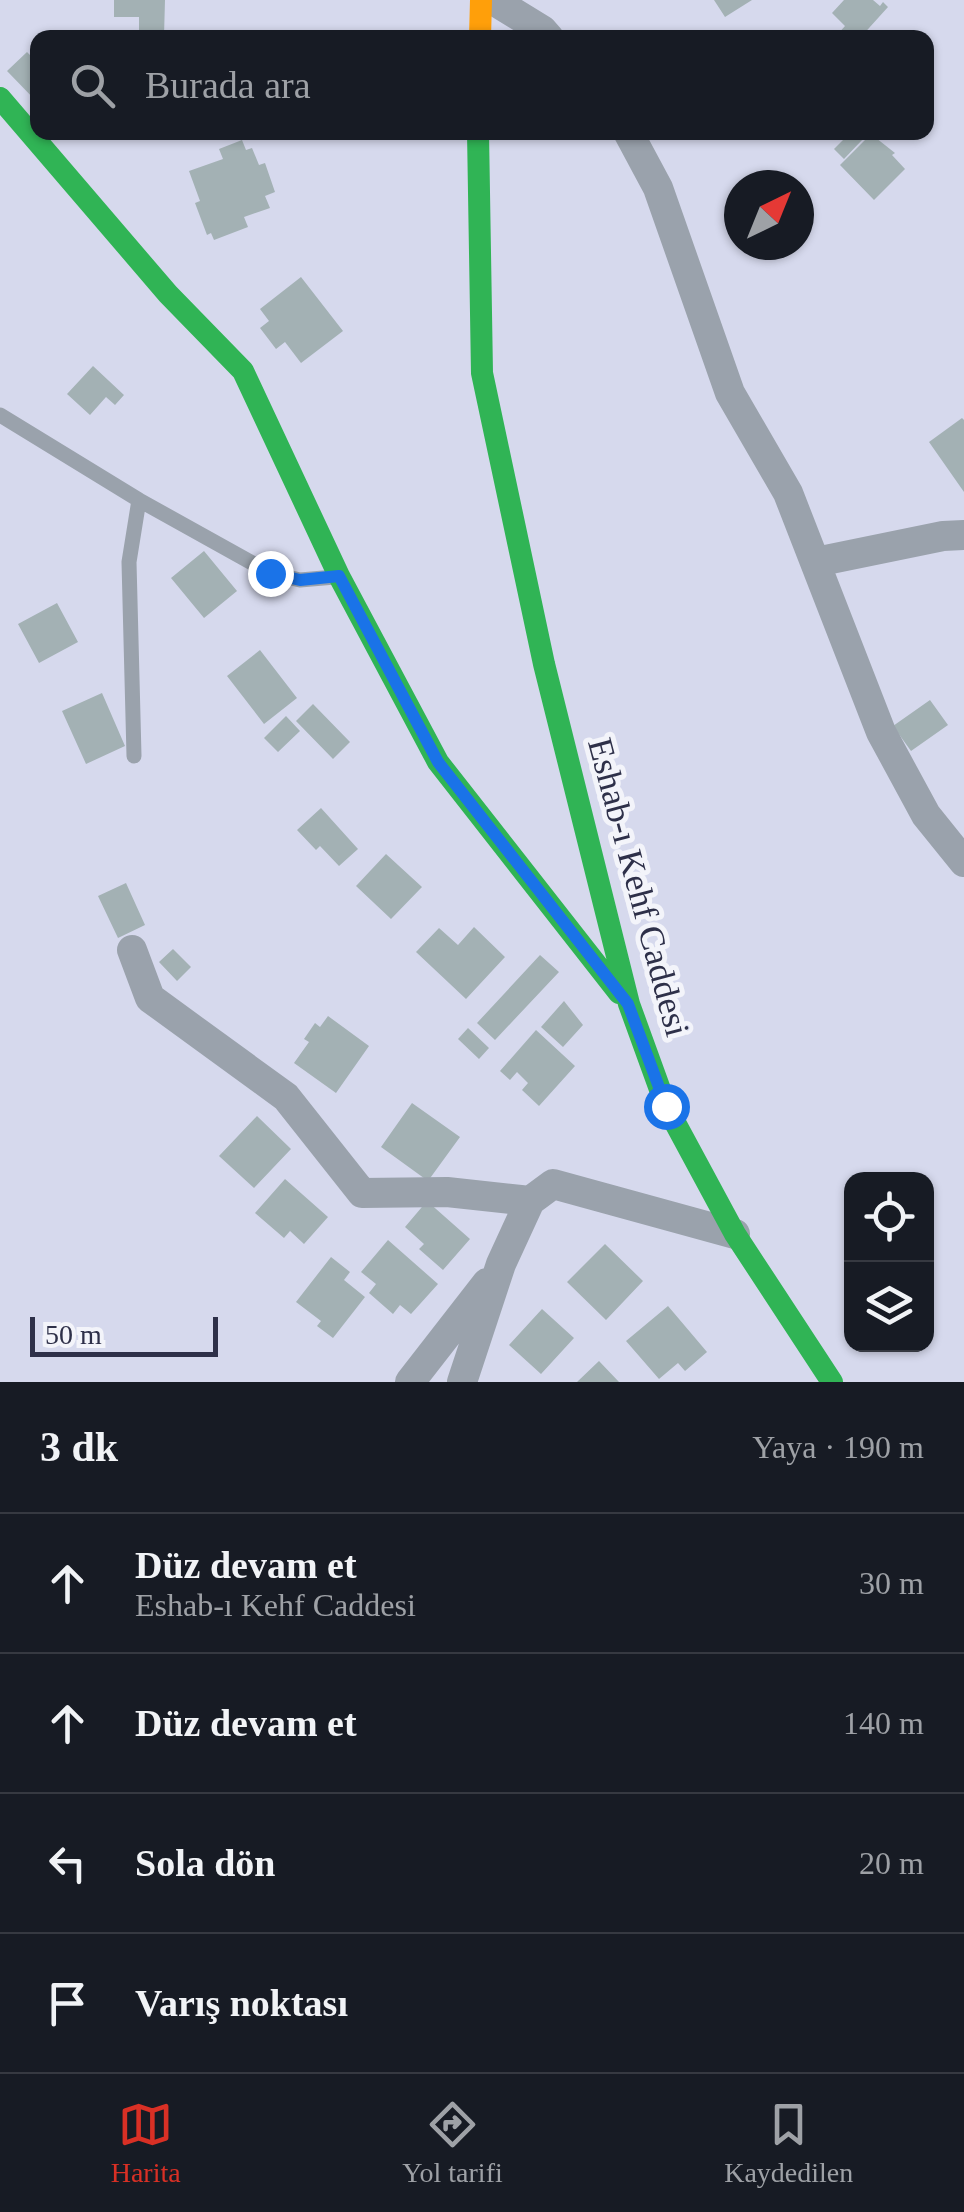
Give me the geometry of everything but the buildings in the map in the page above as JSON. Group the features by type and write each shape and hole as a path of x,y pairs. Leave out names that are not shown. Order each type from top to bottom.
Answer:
{"street":[{"path":"480,30 481,0"},
{"path":"516,5 541,30"},
{"path":"0,98 30,133"},
{"path":"36,140 168,294 243,371 339,576 438,762 628,1004"},
{"name":"Eshab-ı Kehf Caddesi","path":"478,140 482,373 544,664 628,1004 666,1106 735,1234 832,1382"},
{"path":"632,140 658,188 730,392 788,493 882,732 926,815 964,862"},
{"path":"816,562 964,535"},
{"path":"132,950 150,998 286,1097 362,1193 448,1192 530,1200"},
{"path":"462,1382 501,1264 530,1200 552,1184 735,1234"},
{"path":"410,1382 501,1264"}],"lane":[{"path":"0,415 138,500 270,573 300,580 339,576"},
{"path":"134,756 128,562 138,500"}],"traffic: fast":[{"path":"0,98 30,133"},
{"path":"36,140 168,294 243,371 339,576 438,762 619,993"},
{"path":"478,140 482,373 544,664 629,1004 666,1106 735,1234 832,1382"}],"traffic: slow":[{"path":"480,30 481,0"}],"route":[{"path":"270,573 300,580 339,576 438,762 628,1004 666,1106"}]}
